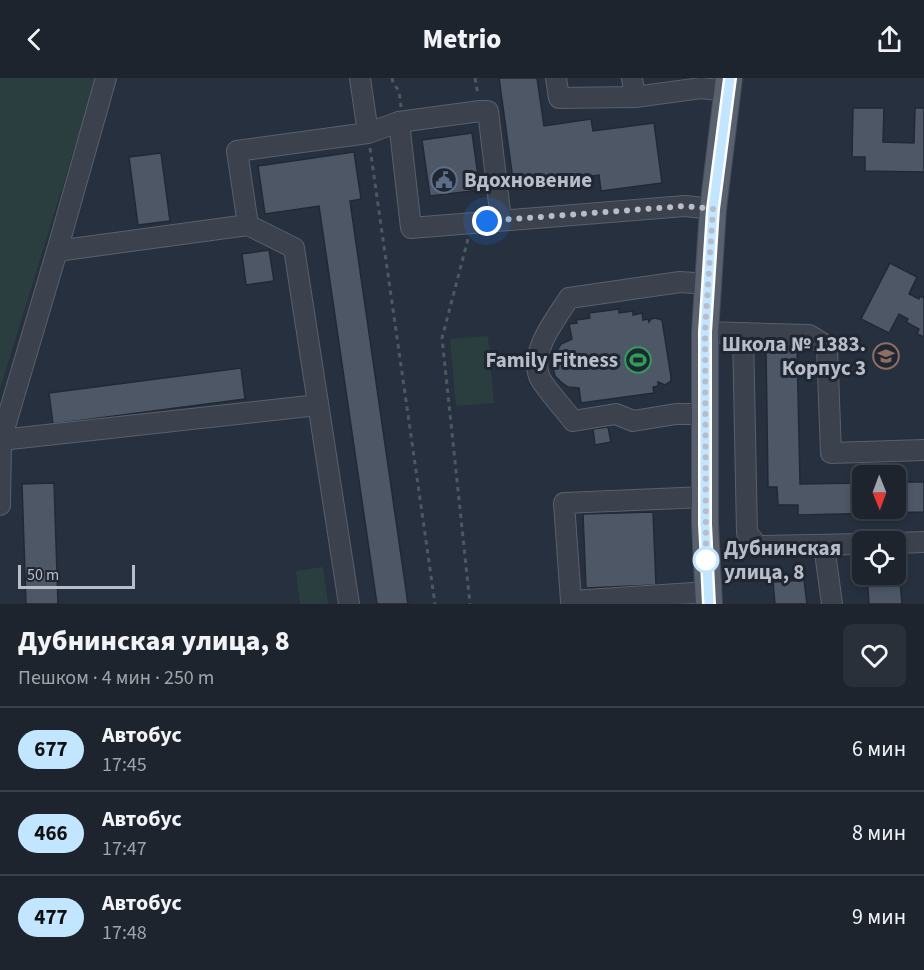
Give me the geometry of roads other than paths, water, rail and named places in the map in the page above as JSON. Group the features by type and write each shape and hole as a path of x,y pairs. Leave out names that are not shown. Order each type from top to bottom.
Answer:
{"main road":[{"path":"715,593 706,559 705,332 713,209 728,85"}],"lane":[{"path":"0,504 1,440 106,78"},
{"path":"360,78 368,133"},
{"path":"556,78 559,98 633,88 701,88 728,85"},
{"path":"248,225 237,151 368,133 401,122 488,111 501,220"},
{"path":"401,122 411,228 685,206 713,209"},
{"path":"57,251 248,225 294,248 349,604"},
{"path":"705,414 676,414 633,421 616,414 573,421 539,377 536,359 544,339 569,298 680,282 708,284"},
{"path":"705,332 809,335 826,346 831,453 924,450"},
{"path":"743,333 747,533 758,546 852,544"},
{"path":"1,440 318,405"},
{"path":"705,497 564,503 571,601 715,593"},
{"path":"906,543 924,542"},
{"path":"824,544 832,604"}],"place":[{"name":"Вдохновение","path":"444,180"},
{"name":"Школа № 1383. Корпус 3","path":"886,356"},
{"name":"Family Fitness","path":"638,360"},
{"name":"Дубнинская улица, 8","path":"706,560"}]}
